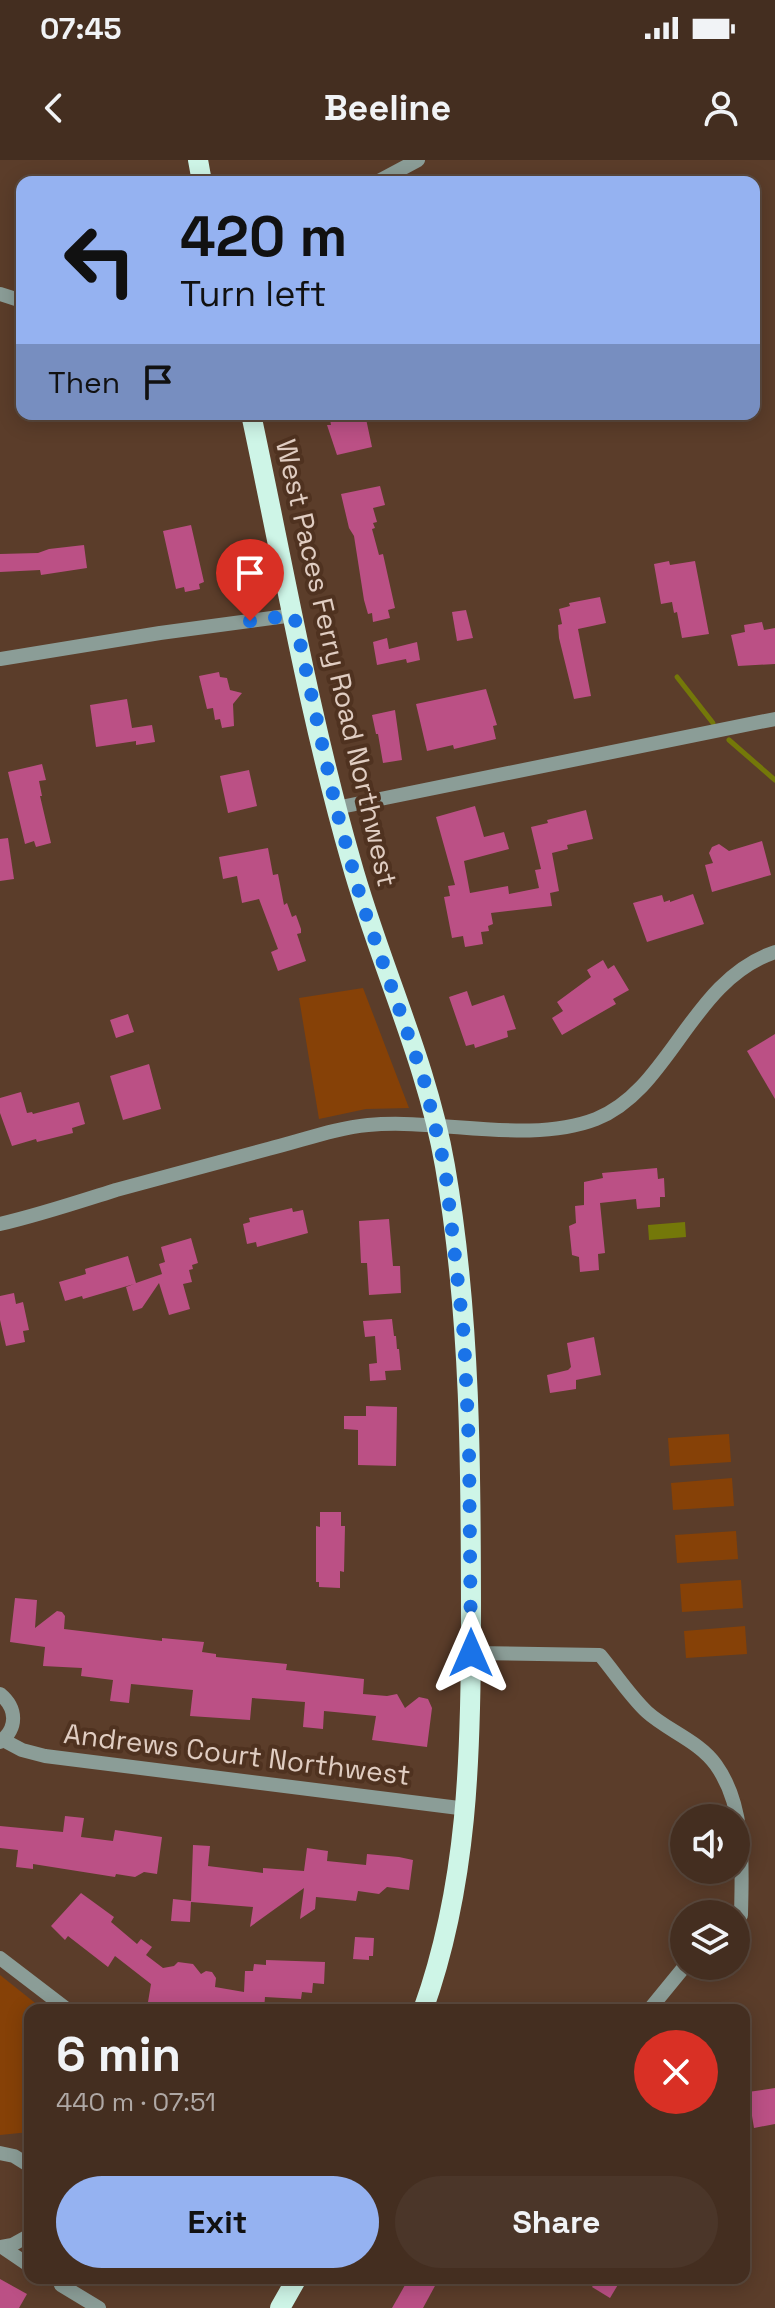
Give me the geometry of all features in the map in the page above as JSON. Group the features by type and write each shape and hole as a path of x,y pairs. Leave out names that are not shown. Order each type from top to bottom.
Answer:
{"main road":[{"name":"West Paces Ferry Road Northwest","path":"252,420 336,808 362,903 437,1125 452,1215 464,1336 469,1446 471,1653 467,1809 460,1872 425,2004"},
{"path":"280,2308 294,2284"}],"street":[{"path":"388,176 418,160"},
{"path":"0,659 294,615"},
{"path":"336,808 775,719"},
{"path":"0,1224 367,1125 547,1131 574,1127 621,1105 642,1086 708,1000 730,978 749,964 775,952"},
{"path":"471,1653 600,1655 645,1710 700,1748 714,1762 731,1793 739,1830 741,1900"},
{"name":"Andrews Court Northwest","path":"0,1694 8,1701 14,1721 11,1732 2,1741 45,1756 467,1809"},
{"path":"0,1958 60,2004"},
{"path":"654,2004 674,1980"},
{"path":"2,2153 24,2149"},
{"path":"2,2153 24,2162"},
{"path":"1,2247 24,2238"},
{"path":"1,2247 24,2262"},
{"path":"64,2284 99,2308"}],"shaded area":[{"path":"363,988 409,1108 366,1109 319,1119 299,998"},
{"path":"685,1222 686,1237 649,1240 648,1225"},
{"path":"729,1434 731,1462 670,1466 668,1438"},
{"path":"732,1478 734,1506 673,1510 671,1483"},
{"path":"736,1531 738,1559 677,1563 675,1535"},
{"path":"741,1580 743,1608 682,1612 680,1584"},
{"path":"745,1626 747,1654 686,1658 684,1631"},
{"path":"0,1975 36,2004 24,2004 24,2133 0,2135"}],"building":[{"path":"330,420 366,420 372,447 337,455 327,425 331,425"},
{"path":"380,486 385,505 373,508 377,522 373,523 375,528 372,529 379,555 383,554 395,608 388,610 390,618 373,622 372,613 368,614 364,600 354,536 349,528 341,494"},
{"path":"191,525 204,582 199,584 200,589 185,592 184,587 176,589 163,531"},
{"path":"84,545 87,568 41,575 40,570 0,572 0,554 38,553"},
{"path":"669,561 670,565 695,561 709,634 682,638 672,602 661,604 654,564"},
{"path":"600,597 606,623 578,629 591,696 574,699 559,638 558,625 562,624 559,609 570,606 569,603"},
{"path":"466,610 473,638 457,641 452,612"},
{"path":"762,622 764,630 775,628 775,664 738,666 731,635 745,632 744,625"},
{"path":"387,638 389,649 417,642 420,660 407,663 406,659 377,665 373,642"},
{"path":"219,672 220,677 227,678 230,690 242,693 233,704 234,726 222,728 220,719 215,720 213,708 207,709 199,676"},
{"path":"486,689 497,725 493,726 496,739 454,749 453,745 427,751 416,704"},
{"path":"127,699 132,728 152,725 155,742 136,745 136,741 96,747 90,705"},
{"path":"395,710 402,760 383,763 372,715"},
{"path":"42,764 46,780 39,781 40,796 51,843 36,847 34,841 25,844 8,772"},
{"path":"249,770 257,806 228,813 220,776"},
{"path":"475,806 484,837 504,832 509,849 464,861 470,893 508,886 509,894 539,888 535,870 541,869 531,827 586,810 593,839 567,845 568,849 552,853 559,891 550,893 552,906 491,913 493,924 488,926 489,931 481,932 483,944 465,947 463,936 452,938 444,897 450,896 448,886 455,885 436,817"},
{"path":"8,838 14,879 0,881 0,839"},
{"path":"762,841 771,875 712,892 705,865 713,863 709,853 712,847 719,844 729,851"},
{"path":"268,848 273,875 278,874 284,905 287,903 292,917 296,915 301,929 301,933 297,934 306,961 278,971 271,952 278,949 259,899 242,903 237,876 223,879 219,857"},
{"path":"693,894 704,924 647,942 633,903 662,895 664,902 670,902"},
{"path":"603,960 608,969 614,965 629,990 613,999 616,1004 562,1035 552,1018 563,1011 557,1002 591,977 587,970"},
{"path":"467,991 472,1006 504,995 516,1029 507,1031 508,1037 475,1048 474,1044 466,1046 449,997"},
{"path":"128,1014 134,1032 116,1038 110,1020"},
{"path":"775,1034 775,1099 747,1051"},
{"path":"149,1064 161,1109 123,1120 110,1076"},
{"path":"21,1092 27,1113 79,1102 85,1124 72,1128 73,1133 12,1146 0,1113 0,1098"},
{"path":"657,1168 658,1179 664,1178 665,1197 660,1197 660,1207 637,1209 636,1199 600,1203 605,1253 598,1254 599,1270 580,1272 579,1257 572,1255 569,1226 576,1223 575,1206 584,1205 584,1182 603,1178 602,1173"},
{"path":"292,1208 293,1212 303,1210 308,1233 257,1247 256,1242 247,1244 243,1224 250,1222 249,1218"},
{"path":"389,1219 393,1266 400,1266 401,1293 369,1295 367,1263 361,1263 359,1221"},
{"path":"191,1238 198,1263 189,1270 192,1282 183,1284 190,1309 169,1315 159,1283 142,1308 133,1311 126,1287 134,1284 65,1301 59,1282 86,1274 85,1269 128,1256 136,1283 162,1274 159,1264 165,1262 161,1247"},
{"path":"14,1293 16,1304 23,1302 29,1330 23,1331 25,1342 6,1346 0,1320 0,1296"},
{"path":"392,1319 401,1370 385,1371 386,1380 370,1381 369,1364 377,1363 375,1336 365,1337 363,1321"},
{"path":"594,1337 601,1375 576,1380 576,1389 550,1393 547,1375 571,1367 567,1343"},
{"path":"366,1406 397,1407 396,1466 358,1465 358,1430 344,1429 344,1416 366,1416"},
{"path":"320,1512 341,1512 341,1526 345,1526 344,1572 340,1571 340,1588 319,1587 319,1582 316,1582 316,1526 320,1527"},
{"path":"15,1598 37,1600 35,1628 57,1611 65,1616 64,1629 162,1641 162,1638 204,1642 202,1652 216,1654 216,1657 287,1664 286,1670 364,1679 363,1694 397,1694 405,1708 419,1697 428,1699 432,1708 427,1747 372,1740 376,1716 324,1711 323,1729 303,1727 305,1702 252,1698 250,1720 190,1716 193,1690 131,1684 129,1703 110,1701 113,1680 81,1676 82,1668 43,1666 45,1647 10,1642"},
{"path":"65,1816 84,1818 81,1837 113,1841 115,1830 162,1837 157,1874 144,1872 135,1877 116,1874 115,1877 33,1864 33,1869 16,1867 18,1850 0,1848 0,1826 63,1832"},
{"path":"193,1845 210,1846 208,1866 263,1873 263,1868 304,1871 307,1848 328,1851 327,1861 366,1865 367,1854 399,1857 413,1860 409,1890 387,1887 379,1894 358,1891 356,1901 316,1897 315,1909 300,1919 304,1888 250,1927 253,1907 191,1902 190,1922 171,1921 173,1899 191,1901"},
{"path":"81,1893 114,1917 111,1922 137,1944 141,1939 152,1947 146,1955 163,1968 178,1962 193,1964 201,1974 212,1972 216,1978 215,1987 244,1992 245,1971 253,1971 254,1964 266,1965 266,1960 325,1962 324,1984 313,1983 312,1993 302,1992 301,1999 265,1997 264,2004 148,2002 151,1984 115,1956 108,1967 68,1936 65,1940 51,1926"},
{"path":"355,1937 374,1938 373,1956 369,1956 369,1960 353,1959"},
{"path":"775,2088 775,2124 754,2128 750,2092"},
{"path":"0,2279 27,2294 19,2308 0,2308"},
{"path":"406,2284 436,2284 423,2308 392,2308"},
{"path":"594,2284 618,2284 610,2298 592,2287"}],"waterway":[{"path":"677,677 713,723"},
{"path":"729,740 775,780"}],"route":[{"path":"250,621 294,615 342,832 362,903 437,1125 454,1231 464,1336 469,1446 471,1653"}]}
